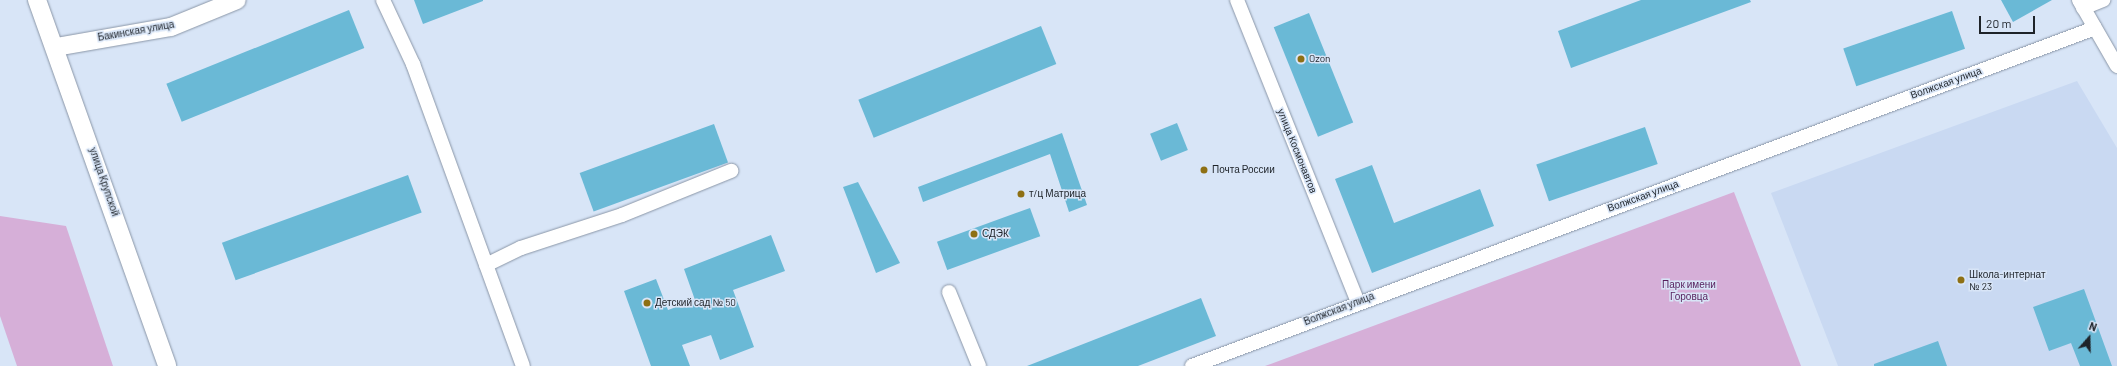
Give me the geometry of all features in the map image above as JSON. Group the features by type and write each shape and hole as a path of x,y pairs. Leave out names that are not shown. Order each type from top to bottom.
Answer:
{"street":[{"name":"улица Крупской","path":"37,0 56,47 167,366"},
{"name":"Бакинская улица","path":"56,47 171,27 237,0"},
{"path":"383,0 413,64 523,366"},
{"name":"улица Космонавтов","path":"1237,0 1358,302"},
{"path":"2102,0 2081,4 2117,66"},
{"name":"Волжская улица","path":"1192,366 1358,302 2095,28"},
{"path":"486,266 521,248 622,215 731,171"},
{"path":"949,292 979,366"}],"shaded area":[{"name":"Школа-интернат № 23","path":"2077,81 2117,148 2117,366 1838,366 1771,193"}],"green space":[{"name":"Парк имени Горовца","path":"1734,192 1801,366 1265,366"},
{"path":"0,216 66,226 113,366 17,366 0,316"}],"building":[{"path":"414,0 483,0 483,1 423,24"},
{"path":"1641,0 1750,0 1751,2 1571,68 1558,31"},
{"path":"2001,0 2052,0 2013,22"},
{"path":"349,10 364,48 182,122 166,84"},
{"path":"1952,11 1965,49 1856,86 1843,48"},
{"path":"1309,13 1353,122 1318,137 1274,27"},
{"path":"1041,26 1056,64 874,138 858,100"},
{"path":"1177,123 1188,150 1161,161 1150,134"},
{"path":"714,124 728,163 594,211 580,173"},
{"path":"1645,127 1658,164 1549,201 1536,164"},
{"path":"1062,133 1087,205 1069,212 1050,154 923,202 918,187"},
{"path":"1372,165 1394,223 1480,189 1494,226 1372,273 1335,179"},
{"path":"408,175 422,213 236,280 222,243"},
{"path":"858,182 900,263 876,273 843,187"},
{"path":"1030,208 1040,236 947,270 937,242"},
{"name":"Детский сад № 50","path":"771,235 785,271 733,290 754,347 720,360 711,335 682,345 690,366 651,366 624,291 656,279 668,310 695,300 684,269"},
{"path":"2084,289 2112,366 2080,366 2071,343 2049,351 2033,307"},
{"path":"1201,298 1216,336 1138,366 1027,366"},
{"path":"1938,341 1947,366 1874,366 1874,364"}],"place":[{"name":"Ozon","path":"1301,59"},
{"name":"Почта России","path":"1204,170"},
{"name":"т/ц Матрица","path":"1021,194"},
{"name":"СДЭК","path":"974,234"},
{"name":"Школа-интернат № 23","path":"1961,280"},
{"name":"Детский сад № 50","path":"647,303"}]}
